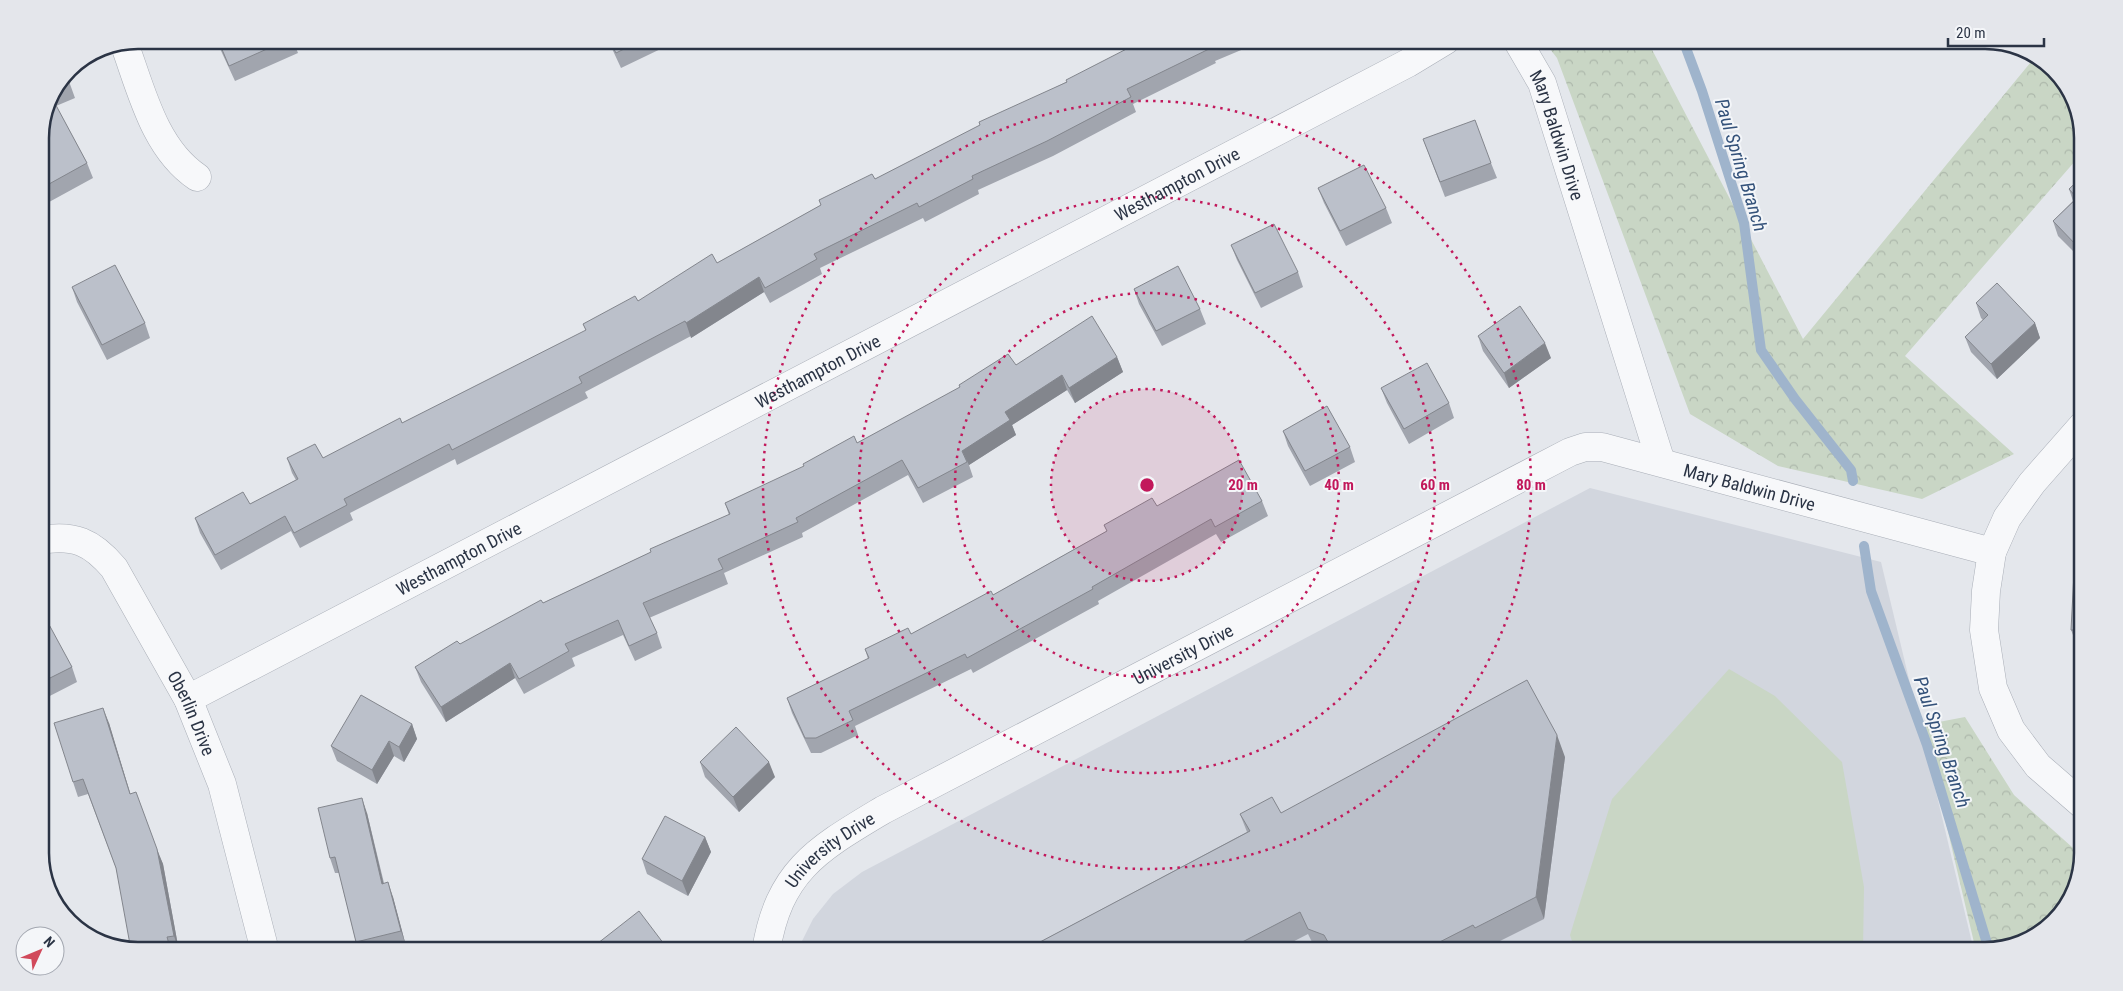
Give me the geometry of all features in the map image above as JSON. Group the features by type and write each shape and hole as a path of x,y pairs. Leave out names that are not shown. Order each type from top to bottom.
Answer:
{"street":[{"name":"Westhampton Drive","path":"188,699 1390,72 1430,49"},
{"name":"Mary Baldwin Drive","path":"1522,49 1542,82 1661,462 1992,552"},
{"path":"126,50 155,126 175,158 197,177"},
{"path":"2074,435 2032,483 2007,518 1992,552 1986,591 1984,630 1993,688 2011,730 2032,758 2074,797"},
{"name":"University Drive","path":"768,942 775,914 787,888 804,865 830,842 883,810 1570,452 1585,447 1602,446 1661,462"},
{"name":"Oberlin Drive","path":"49,539 59,537 81,541 101,552 114,568 188,699 222,784 263,942"}],"shaded area":[{"path":"1590,488 1881,562 1972,942 802,942 813,919 833,894 862,872"}],"green space":[{"path":"1550,49 1652,49 1803,339 2031,62 2039,67 2059,88 2070,109 2074,132 2074,162 1905,356 2014,454 1922,499 1778,466 1690,414 1557,58"},
{"path":"1729,669 1775,696 1842,762 1864,887 1863,942 1572,942 1570,935 1612,799"},
{"path":"1965,717 2014,795 2074,849 2073,870 2065,892 2052,912 2030,930 2008,939 1974,942 1923,725"}],"building":[{"path":"222,49 267,49 229,66"},
{"path":"614,49 624,49 616,53"},
{"path":"1126,49 1209,49 1127,89 1131,97 1047,141 972,176 973,179 919,207 917,203 814,254 817,259 765,288 759,277 686,323 685,321 579,377 582,383 452,450 449,444 344,499 347,505 294,533 285,516 215,555 195,518 243,492 250,504 298,479 287,458 315,444 323,458 400,418 402,423 586,330 583,324 635,296 638,301 712,254 717,263 821,205 819,200 872,174 875,179 980,125 979,122 1067,82 1066,80"},
{"path":"56,105 87,163 49,184 49,132"},
{"path":"1475,120 1491,163 1440,182 1423,139"},
{"path":"1364,165 1386,208 1340,231 1318,188"},
{"path":"2074,184 2074,195 2069,189"},
{"path":"2074,201 2074,243 2053,221"},
{"path":"1274,224 1298,272 1255,293 1231,245"},
{"path":"115,265 145,323 102,345 72,287"},
{"path":"1178,266 1200,309 1156,331 1134,289"},
{"path":"1997,283 2035,323 1991,364 1965,337 1988,315 1976,303"},
{"path":"1520,306 1545,343 1504,373 1478,336"},
{"path":"1092,316 1117,357 1069,388 1062,375 1005,412 1010,420 962,451 967,462 918,488 902,460 796,518 798,522 718,559 723,569 643,603 657,633 629,646 618,620 565,644 569,651 519,679 510,663 441,707 415,667 457,641 460,644 541,600 543,603 651,552 650,549 730,514 725,503 804,466 803,464 854,436 857,443 960,387 959,385 1008,354 1016,365"},
{"path":"1427,363 1449,403 1404,429 1381,388"},
{"path":"1327,406 1350,447 1305,471 1283,431"},
{"path":"1239,460 1262,501 1215,527 1211,519 1092,587 1093,589 967,658 965,654 849,711 853,720 816,738 805,738 787,698 869,658 865,649 908,628 911,634 991,591 993,595 1107,531 1104,525 1152,498 1157,506"},
{"path":"2074,573 2074,630 2071,630"},
{"path":"49,625 72,667 49,678"},
{"path":"1527,680 1557,735 1536,897 1475,928 1473,925 1440,942 1328,942 1324,935 1308,929 1300,912 1242,942 1040,942 1250,831 1240,814 1272,797 1281,813"},
{"path":"361,695 412,724 399,747 389,741 372,770 331,746"},
{"path":"103,708 130,794 136,792 157,849 174,936 167,937 168,942 129,941 116,868 83,779 73,782 54,723"},
{"path":"736,727 769,762 733,797 700,762"},
{"path":"362,798 382,884 388,882 401,931 356,942 335,857 330,858 318,808"},
{"path":"665,816 705,837 682,881 642,859"},
{"path":"639,911 662,942 599,942"}],"waterway":[{"name":"Paul Spring Branch","path":"1686,49 1702,91 1744,223 1761,350 1795,399 1851,470 1853,481"},
{"name":"Paul Spring Branch","path":"1864,546 1871,591 1927,745 1987,942"}]}
